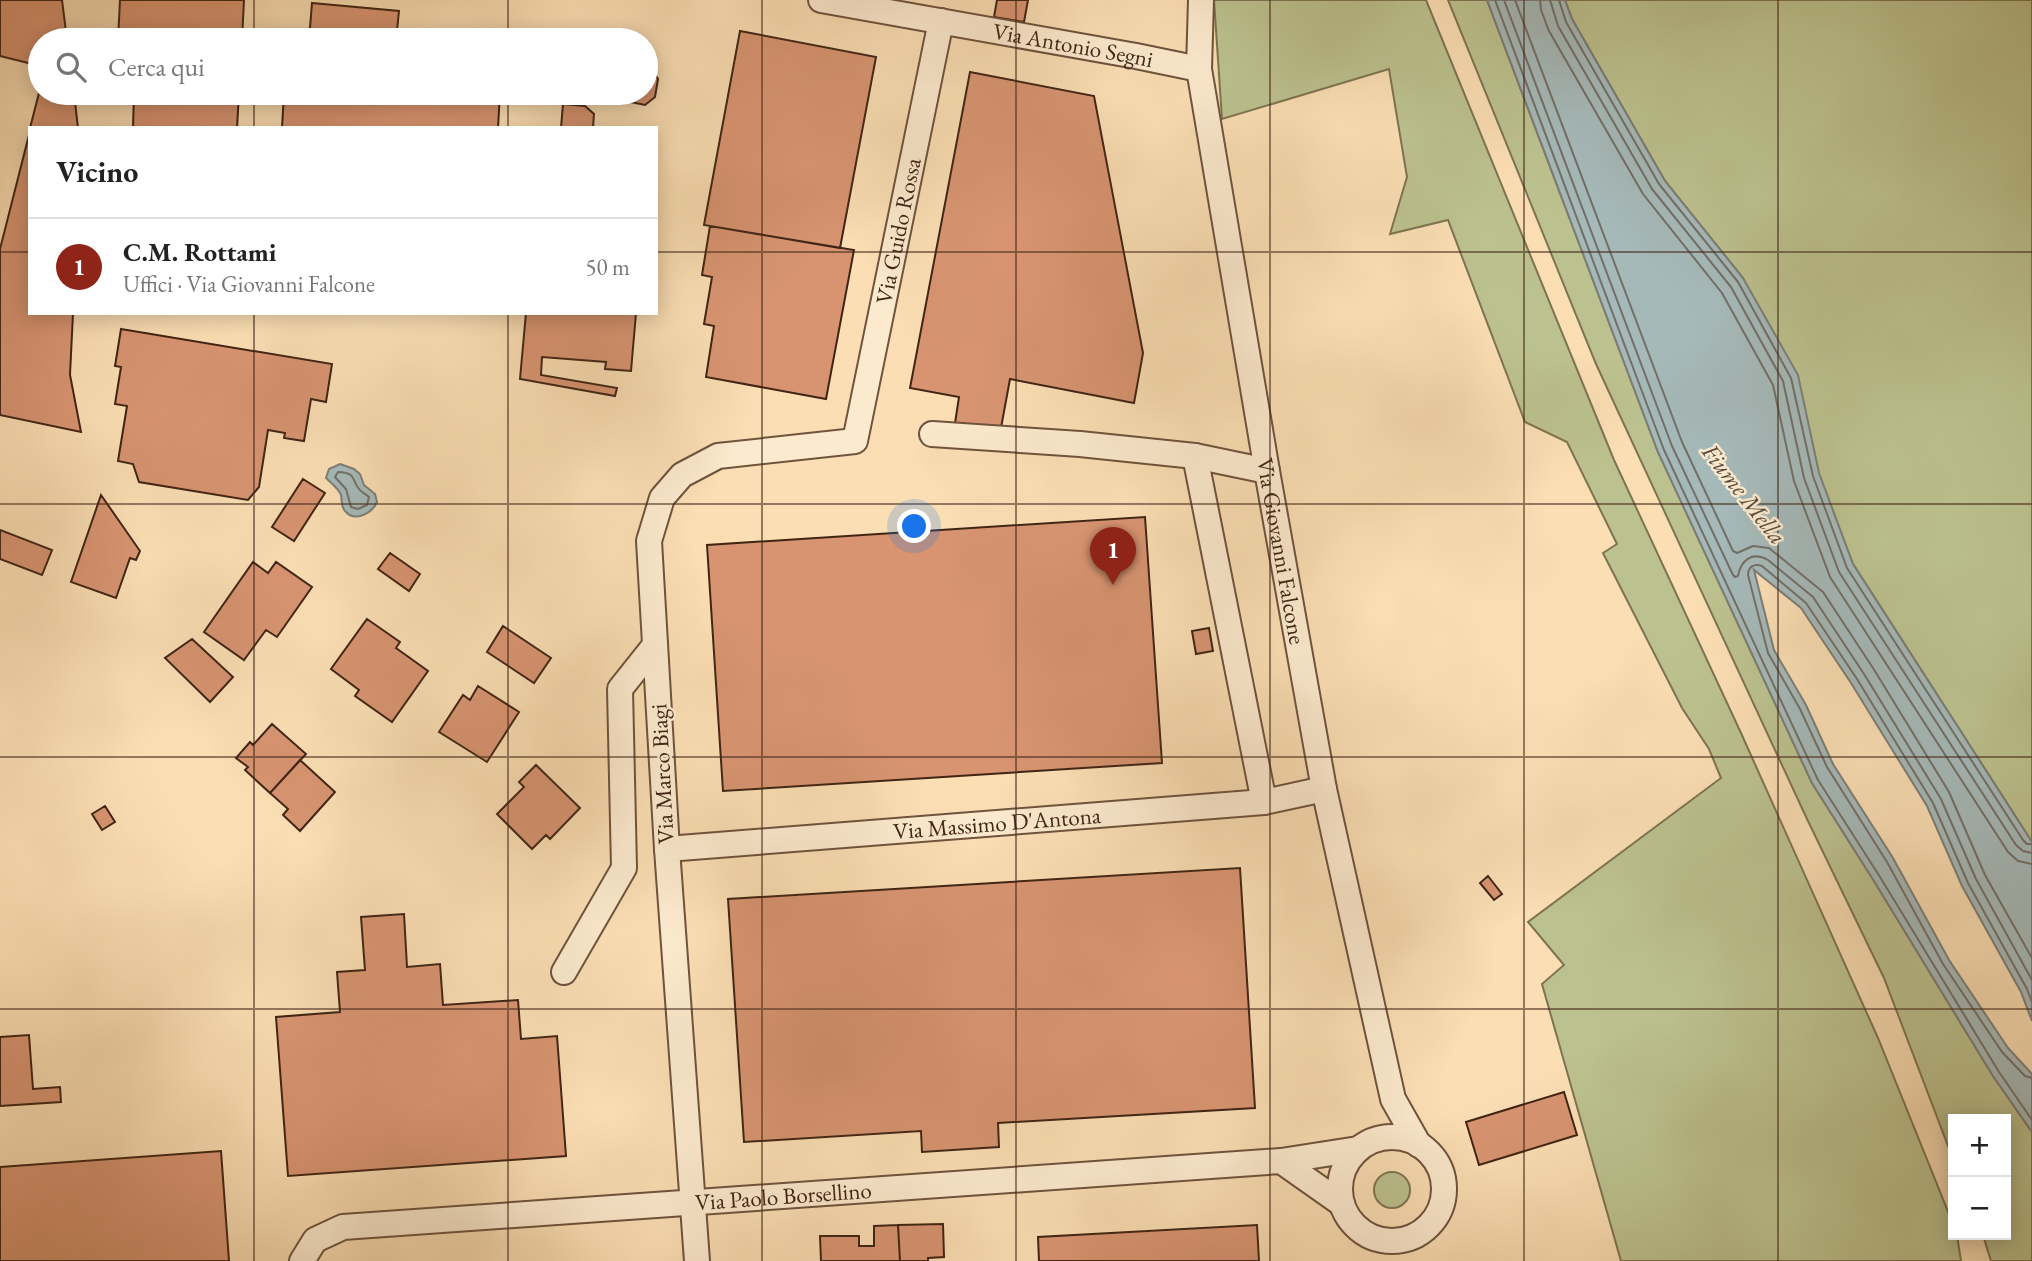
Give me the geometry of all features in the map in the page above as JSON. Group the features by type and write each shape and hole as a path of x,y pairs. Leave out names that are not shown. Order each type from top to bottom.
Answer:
{"street":[{"name":"Via Antonio Segni","path":"821,0 1199,69"},
{"name":"Via Giovanni Falcone","path":"1201,0 1199,69 1324,789 1393,1099 1419,1145 1434,1158 1442,1176 1443,1195 1438,1214 1425,1229 1408,1261"},
{"name":"Via Guido Rossa","path":"855,441 941,21"},
{"path":"932,434 1080,444 1195,456 1267,471"},
{"name":"Via Marco Biagi","path":"697,1261 667,849 649,541 662,498 682,474 718,456 855,441"},
{"path":"1195,456 1265,802"},
{"path":"564,972 624,868 620,689 655,645"},
{"name":"Via Massimo D'Antona","path":"667,849 1265,802 1324,789"},
{"path":"1393,1099 1387,1120 1346,1165 1340,1184 1342,1204 1352,1222 1368,1235 1382,1240 1397,1241 1412,1237 1425,1229"},
{"path":"1366,1145 1397,1137 1419,1145"},
{"name":"Via Paolo Borsellino","path":"302,1261 315,1240 343,1227 1281,1161 1366,1145"},
{"path":"1281,1161 1342,1204"},
{"path":"1368,1235 1382,1261"}],"green space":[{"path":"1214,0 1426,0 1614,460 1878,1038 1948,1212 1948,1240 1958,1240 1961,1261 1621,1261 1542,984 1564,965 1528,922 1721,778 1709,749 1682,708 1603,553 1617,544 1567,442 1525,422 1448,220 1390,234 1407,177 1389,69 1222,119"},
{"path":"1448,0 1487,0 1658,452 1812,783 1993,1076 2032,1132 2032,1261 1991,1261 1985,1240 2011,1240 2011,1114 1948,1114 1948,1146 1884,978 1807,819 1596,364"},
{"path":"1565,0 2032,0 2032,842 1853,564 1743,278 1665,181 1572,19"},
{"path":"1392,1172 1405,1177 1410,1190 1405,1203 1392,1208 1379,1203 1374,1190 1379,1177"}],"water":[{"name":"Fiume Mella","path":"1487,0 1565,0 1572,19 1665,181 1743,278 1798,375 1819,473 1853,564 2032,842 2032,1021 2021,992 1962,886 1927,806 1801,608 1754,570 1774,650 1806,705 1833,764 1893,858 1949,960 2008,1048 2032,1074 2032,1132 1993,1076 1812,783 1658,452"},
{"path":"340,464 360,474 364,485 375,494 377,502 363,515 349,515 345,511 340,493 326,478 329,469"}],"building":[{"path":"0,0 62,0 66,28 28,28 28,63 0,56"},
{"path":"120,0 244,0 243,28 119,28"},
{"path":"997,0 1028,0 1024,22 994,17"},
{"path":"312,3 399,11 397,28 310,28"},
{"path":"740,31 876,57 840,248 704,225"},
{"path":"970,72 1094,96 1143,353 1134,403 1010,379 1001,428 955,423 959,397 910,388"},
{"path":"36,105 75,105 78,126 31,126"},
{"path":"134,105 238,105 237,126 133,126"},
{"path":"283,105 499,105 498,126 282,126"},
{"path":"563,105 585,106 594,114 593,126 561,126"},
{"path":"28,139 28,315 73,315 70,375 81,432 0,415 0,249"},
{"path":"710,226 854,250 826,399 706,377 714,326 704,324 712,277 702,275"},
{"path":"526,315 636,315 631,371 605,369 606,362 542,357 541,375 617,388 615,396 520,379"},
{"path":"121,329 332,364 326,402 311,399 304,441 284,438 285,433 268,430 259,487 248,500 139,482 133,464 118,461 127,406 115,404 121,367 115,366"},
{"path":"303,479 325,493 294,541 272,527"},
{"path":"101,495 140,551 136,560 130,558 116,598 71,582"},
{"path":"1145,517 1162,763 723,791 707,545"},
{"path":"0,530 52,550 42,575 0,559"},
{"path":"390,553 420,574 409,591 378,569"},
{"path":"253,562 268,573 276,562 312,587 277,637 266,630 244,660 204,632"},
{"path":"367,619 400,642 396,648 428,671 392,722 355,696 359,690 331,669"},
{"path":"503,626 551,658 534,683 487,652"},
{"path":"1209,628 1213,651 1196,654 1192,631"},
{"path":"192,639 233,677 210,702 165,658"},
{"path":"478,686 519,712 487,762 439,732 463,695 470,700"},
{"path":"272,724 306,754 270,793 245,770 248,767 236,758 250,742 253,745"},
{"path":"300,760 335,792 300,831 283,815 288,809 270,793"},
{"path":"536,765 580,808 550,839 546,835 532,849 497,814 524,787 519,782"},
{"path":"105,806 115,822 102,830 92,814"},
{"path":"1240,868 1255,1108 998,1123 999,1147 922,1152 921,1131 744,1142 728,899"},
{"path":"1488,876 1502,894 1494,900 1480,883"},
{"path":"404,914 407,967 440,964 443,1005 518,1000 521,1039 557,1036 566,1156 288,1176 276,1017 340,1012 337,972 365,970 361,917"},
{"path":"29,1035 33,1089 60,1087 61,1102 0,1106 0,1037"},
{"path":"1564,1092 1577,1135 1479,1165 1466,1122"},
{"path":"221,1151 229,1261 0,1261 0,1167"},
{"path":"943,1224 944,1257 928,1258 928,1261 900,1261 898,1225"},
{"path":"898,1225 900,1261 821,1261 820,1236 859,1236 859,1246 874,1246 874,1226"},
{"path":"1257,1225 1259,1261 1039,1261 1038,1237"}],"place":[{"name":"C.M. Rottami","path":"1113,585"}]}
